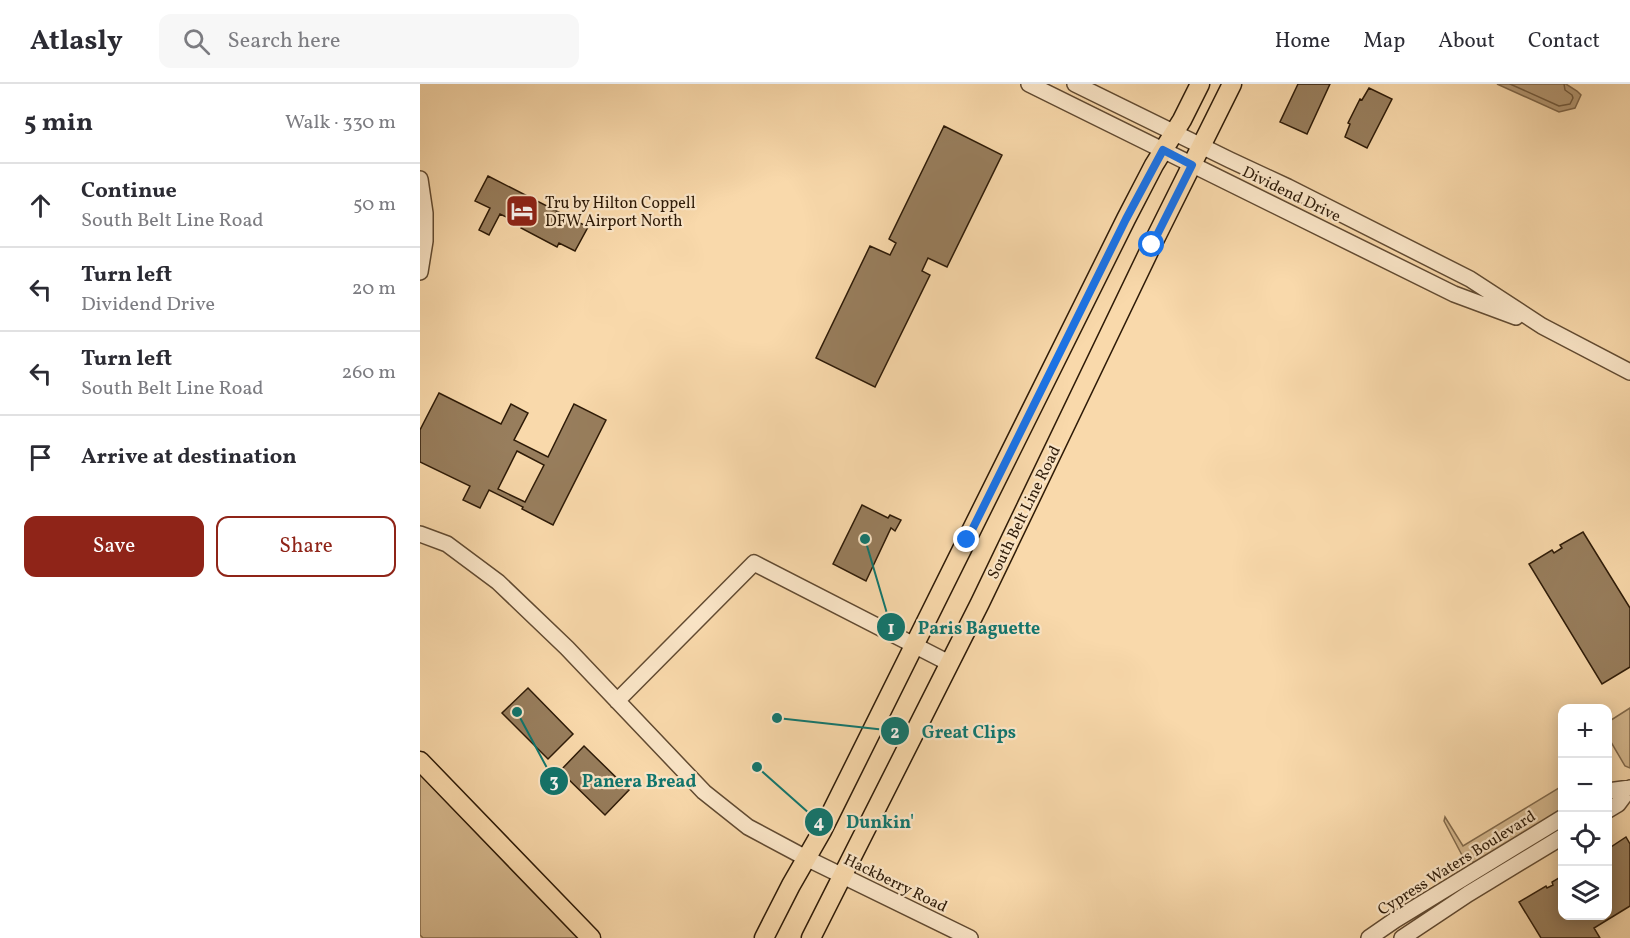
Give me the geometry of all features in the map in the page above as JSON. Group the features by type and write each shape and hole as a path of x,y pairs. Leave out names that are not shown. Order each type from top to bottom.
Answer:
{"main road":[{"path":"764,938 822,831 1126,219 1200,84"},
{"name":"South Belt Line Road","path":"811,938 950,663 1232,84"},
{"path":"420,761 591,938"}],"street":[{"name":"Dividend Drive","path":"1029,84 1454,294 1542,326"},
{"name":"Dividend Drive","path":"1075,84 1288,187 1470,279 1542,326 1630,370"},
{"path":"420,179 425,213 425,241 420,272"},
{"name":"Hackberry Road","path":"420,534 447,544 498,582 567,648 704,792 748,827 970,938"},
{"path":"617,701 754,563 950,663"},
{"path":"1612,790 1630,788"},
{"path":"1612,808 1618,804 1630,788"},
{"name":"Cypress Waters Boulevard","path":"1369,938 1558,821"},
{"name":"Cypress Waters Boulevard","path":"1402,938 1477,888 1558,840"},
{"path":"1468,875 1477,888"}],"shaded area":[{"path":"1630,708 1630,768 1625,766 1612,744 1612,719"},
{"path":"420,774 578,938 423,938 420,935"},
{"path":"1558,788 1558,814 1475,863 1463,857 1444,821 1445,817 1463,846"}],"water":[{"path":"1497,84 1566,84 1581,95 1575,108 1559,112"}],"building":[{"path":"1298,84 1330,84 1307,134 1280,122"},
{"path":"1369,88 1392,99 1367,148 1345,137 1350,124 1348,123 1360,99 1362,100"},
{"path":"944,126 1002,155 947,267 928,258 922,271 930,275 875,387 816,358 870,246 890,255 896,243 889,239"},
{"name":"Tru by Hilton Coppell DFW Airport North","path":"488,176 588,227 575,251 559,243 557,247 521,228 523,225 500,214 489,235 479,230 490,208 475,201"},
{"path":"439,393 501,424 511,404 528,413 514,440 548,457 574,404 606,420 553,525 489,490 480,508 463,500 470,486 420,462 420,430","holes":["517,451 544,465 525,502 498,489"]},
{"path":"862,505 888,518 890,515 901,520 895,531 891,528 866,581 833,564"},
{"path":"1583,532 1630,608 1630,667 1602,684 1529,564 1552,550 1554,553 1562,548 1560,545"},
{"path":"528,688 573,734 548,759 502,713"},
{"path":"584,746 629,790 605,815 560,771"},
{"path":"1626,837 1630,844 1630,906 1612,917 1612,866 1612,846"},
{"path":"1558,878 1558,920 1607,920 1594,928 1600,938 1541,938 1519,902 1546,886 1547,888 1553,885 1552,882"}],"place":[{"name":"Tru by Hilton Coppell DFW Airport North","path":"522,211"},
{"name":"Paris Baguette","path":"865,539"},
{"name":"Panera Bread","path":"517,712"},
{"name":"Great Clips","path":"777,718"},
{"name":"Dunkin'","path":"757,767"}],"route":[{"path":"967,540 1126,219 1163,150 1192,165 1152,245"}]}
